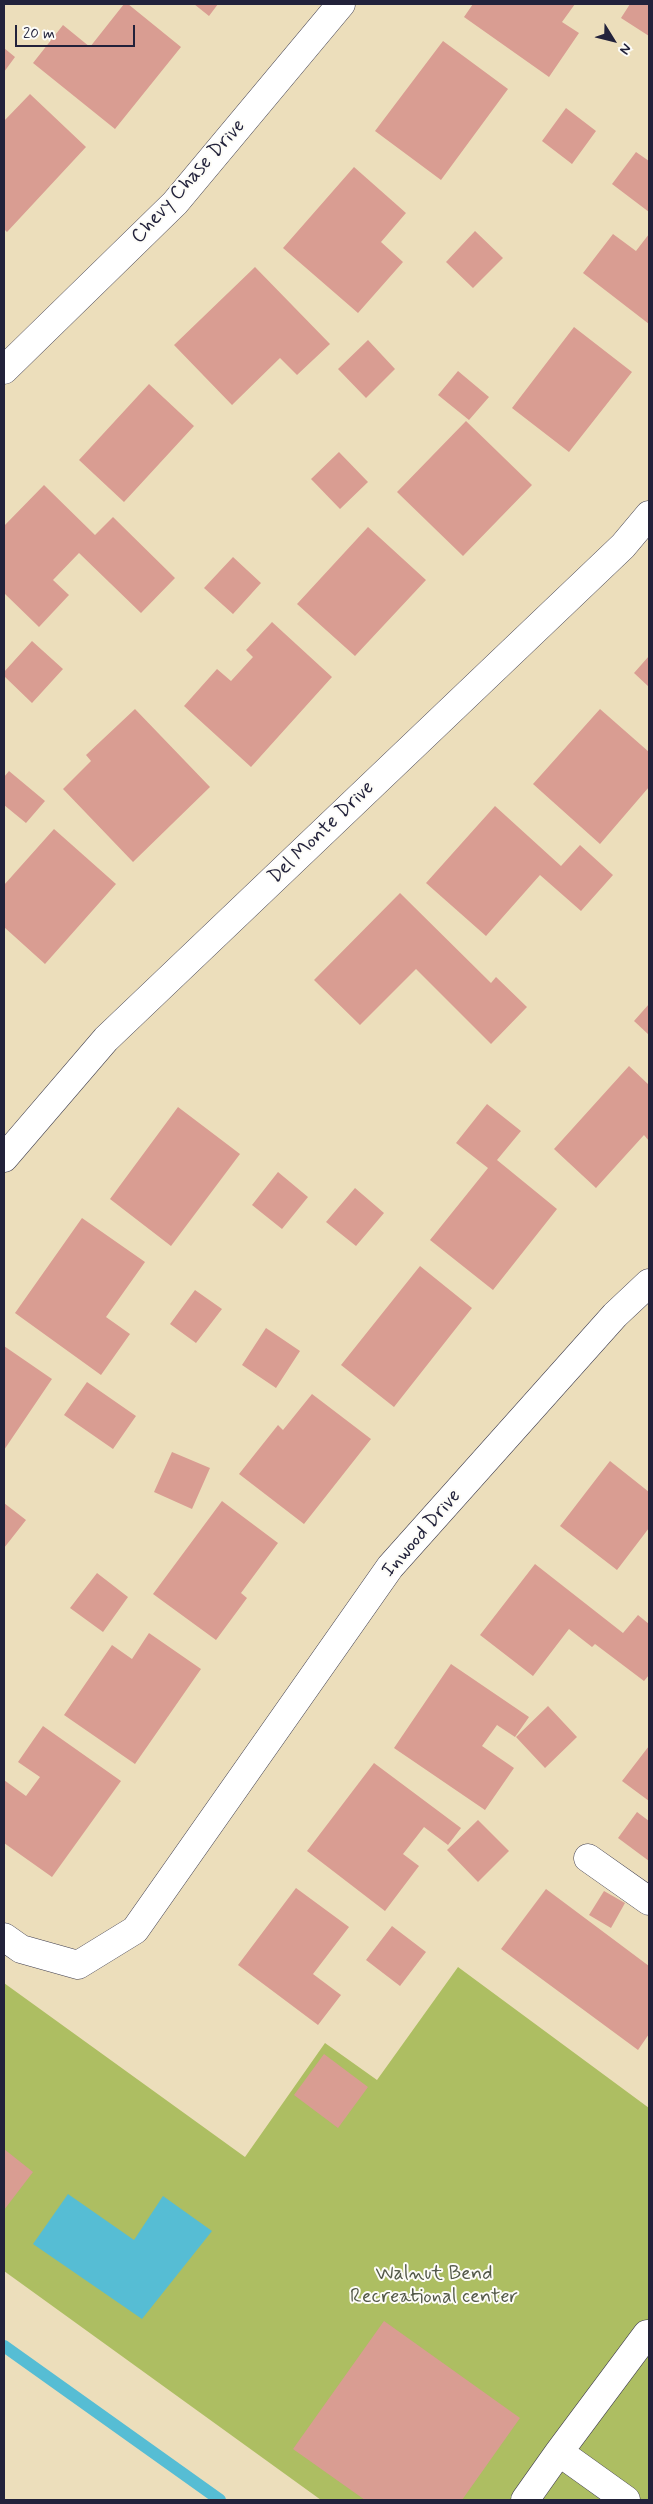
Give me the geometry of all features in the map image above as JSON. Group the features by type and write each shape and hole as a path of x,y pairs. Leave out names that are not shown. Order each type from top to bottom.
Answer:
{"street":[{"name":"Chevy Chase Drive","path":"4,370 175,203 341,4"},
{"name":"Del Monte Drive","path":"4,1158 106,1039 623,546 649,515"},
{"name":"Inwood Drive","path":"4,1936 21,1949 78,1965 135,1930 390,1568 615,1315 649,1283"},
{"path":"588,1858 649,1901"},
{"path":"524,2500 647,2334"},
{"path":"559,2452 626,2500"}],"green space":[{"name":"Walnut Bend Recreational center","path":"458,1967 649,2108 649,2500 321,2500 4,2271 4,1983 245,2157 325,2043 377,2080"}],"water":[{"path":"68,2194 134,2240 163,2196 212,2231 142,2319 33,2244"}],"building":[{"path":"124,4 128,4 181,47 115,129 33,63 63,25 90,47"},
{"path":"194,4 218,4 209,16"},
{"path":"473,4 575,4 562,22 579,33 549,77 464,17"},
{"path":"630,4 649,4 649,36 621,18"},
{"path":"443,41 508,89 441,180 375,131"},
{"path":"4,48 15,57 4,72"},
{"path":"30,94 86,147 7,232 4,229 4,121"},
{"path":"566,108 596,131 572,164 542,141"},
{"path":"636,152 649,161 649,212 612,184"},
{"path":"354,167 406,213 381,242 403,262 358,313 283,248"},
{"path":"475,231 503,258 473,288 446,262"},
{"path":"613,234 636,251 649,234 649,324 583,273"},
{"path":"255,267 330,344 297,375 280,358 232,405 174,345"},
{"path":"574,327 632,372 569,452 512,408"},
{"path":"368,340 395,369 366,398 338,369"},
{"path":"458,371 489,397 469,420 438,395"},
{"path":"149,384 194,426 124,502 79,460"},
{"path":"466,421 532,485 463,556 397,492"},
{"path":"339,452 368,482 340,509 311,479"},
{"path":"44,485 95,535 113,517 175,578 141,613 79,553 53,580 69,595 39,627 4,593 4,526"},
{"path":"368,527 426,580 355,656 297,604"},
{"path":"233,557 261,583 233,614 204,588"},
{"path":"272,622 332,677 251,767 184,706 217,669 231,681 253,657 246,650"},
{"path":"32,641 63,669 32,703 4,676 4,672"},
{"path":"649,656 649,687 634,673"},
{"path":"135,709 210,787 133,862 63,789 91,761 86,755"},
{"path":"600,709 649,752 649,787 600,844 533,784"},
{"path":"9,771 45,801 26,823 4,805 4,777"},
{"path":"495,806 561,866 580,845 613,875 581,911 540,875 486,936 426,883"},
{"path":"54,829 116,884 45,964 4,927 4,885"},
{"path":"400,893 491,983 496,977 527,1007 491,1044 416,969 360,1025 314,980"},
{"path":"649,1004 649,1035 634,1021"},
{"path":"629,1066 649,1085 649,1141 644,1135 596,1188 554,1149"},
{"path":"487,1104 521,1131 497,1160 557,1209 493,1290 430,1240 488,1168 456,1143"},
{"path":"178,1107 240,1154 171,1246 110,1199"},
{"path":"278,1172 308,1197 282,1229 252,1205"},
{"path":"355,1188 384,1213 356,1246 326,1222"},
{"path":"82,1218 145,1262 106,1317 130,1334 101,1375 15,1313"},
{"path":"420,1266 472,1308 394,1407 341,1365"},
{"path":"195,1290 222,1309 196,1343 170,1324"},
{"path":"266,1328 300,1351 276,1388 242,1365"},
{"path":"4,1346 52,1379 4,1450"},
{"path":"87,1382 136,1416 113,1449 64,1415"},
{"path":"312,1394 371,1439 304,1524 239,1474 278,1425 283,1430"},
{"path":"172,1452 210,1468 192,1509 154,1492"},
{"path":"610,1461 649,1492 649,1528 617,1570 560,1526"},
{"path":"222,1501 278,1543 241,1593 247,1598 216,1640 153,1594"},
{"path":"4,1503 26,1520 4,1548"},
{"path":"535,1564 623,1633 638,1615 649,1624 649,1675 644,1681 595,1644 592,1647 569,1629 533,1676 480,1635"},
{"path":"97,1573 128,1597 103,1632 70,1608"},
{"path":"149,1633 201,1669 135,1764 64,1715 112,1645 132,1659"},
{"path":"451,1664 529,1717 515,1737 497,1725 482,1746 514,1768 485,1810 394,1748"},
{"path":"548,1706 577,1737 545,1768 516,1737"},
{"path":"43,1726 121,1781 52,1877 4,1843 4,1780 26,1796 40,1777 18,1762"},
{"path":"649,1746 649,1801 622,1781"},
{"path":"374,1763 461,1828 448,1845 424,1827 403,1854 419,1866 385,1911 307,1851"},
{"path":"637,1812 649,1821 649,1861 618,1838"},
{"path":"478,1820 509,1851 478,1882 447,1850"},
{"path":"296,1888 349,1927 313,1974 341,1995 318,2025 238,1965"},
{"path":"546,1889 649,1966 649,2034 638,2050 501,1949"},
{"path":"604,1891 625,1903 611,1928 589,1915"},
{"path":"392,1926 426,1952 400,1986 366,1960"},
{"path":"324,2054 368,2087 338,2128 294,2095"},
{"path":"4,2149 33,2172 4,2210"},
{"path":"384,2321 520,2418 462,2500 365,2500 293,2449"}],"waterway":[{"path":"4,2346 220,2500"}]}
